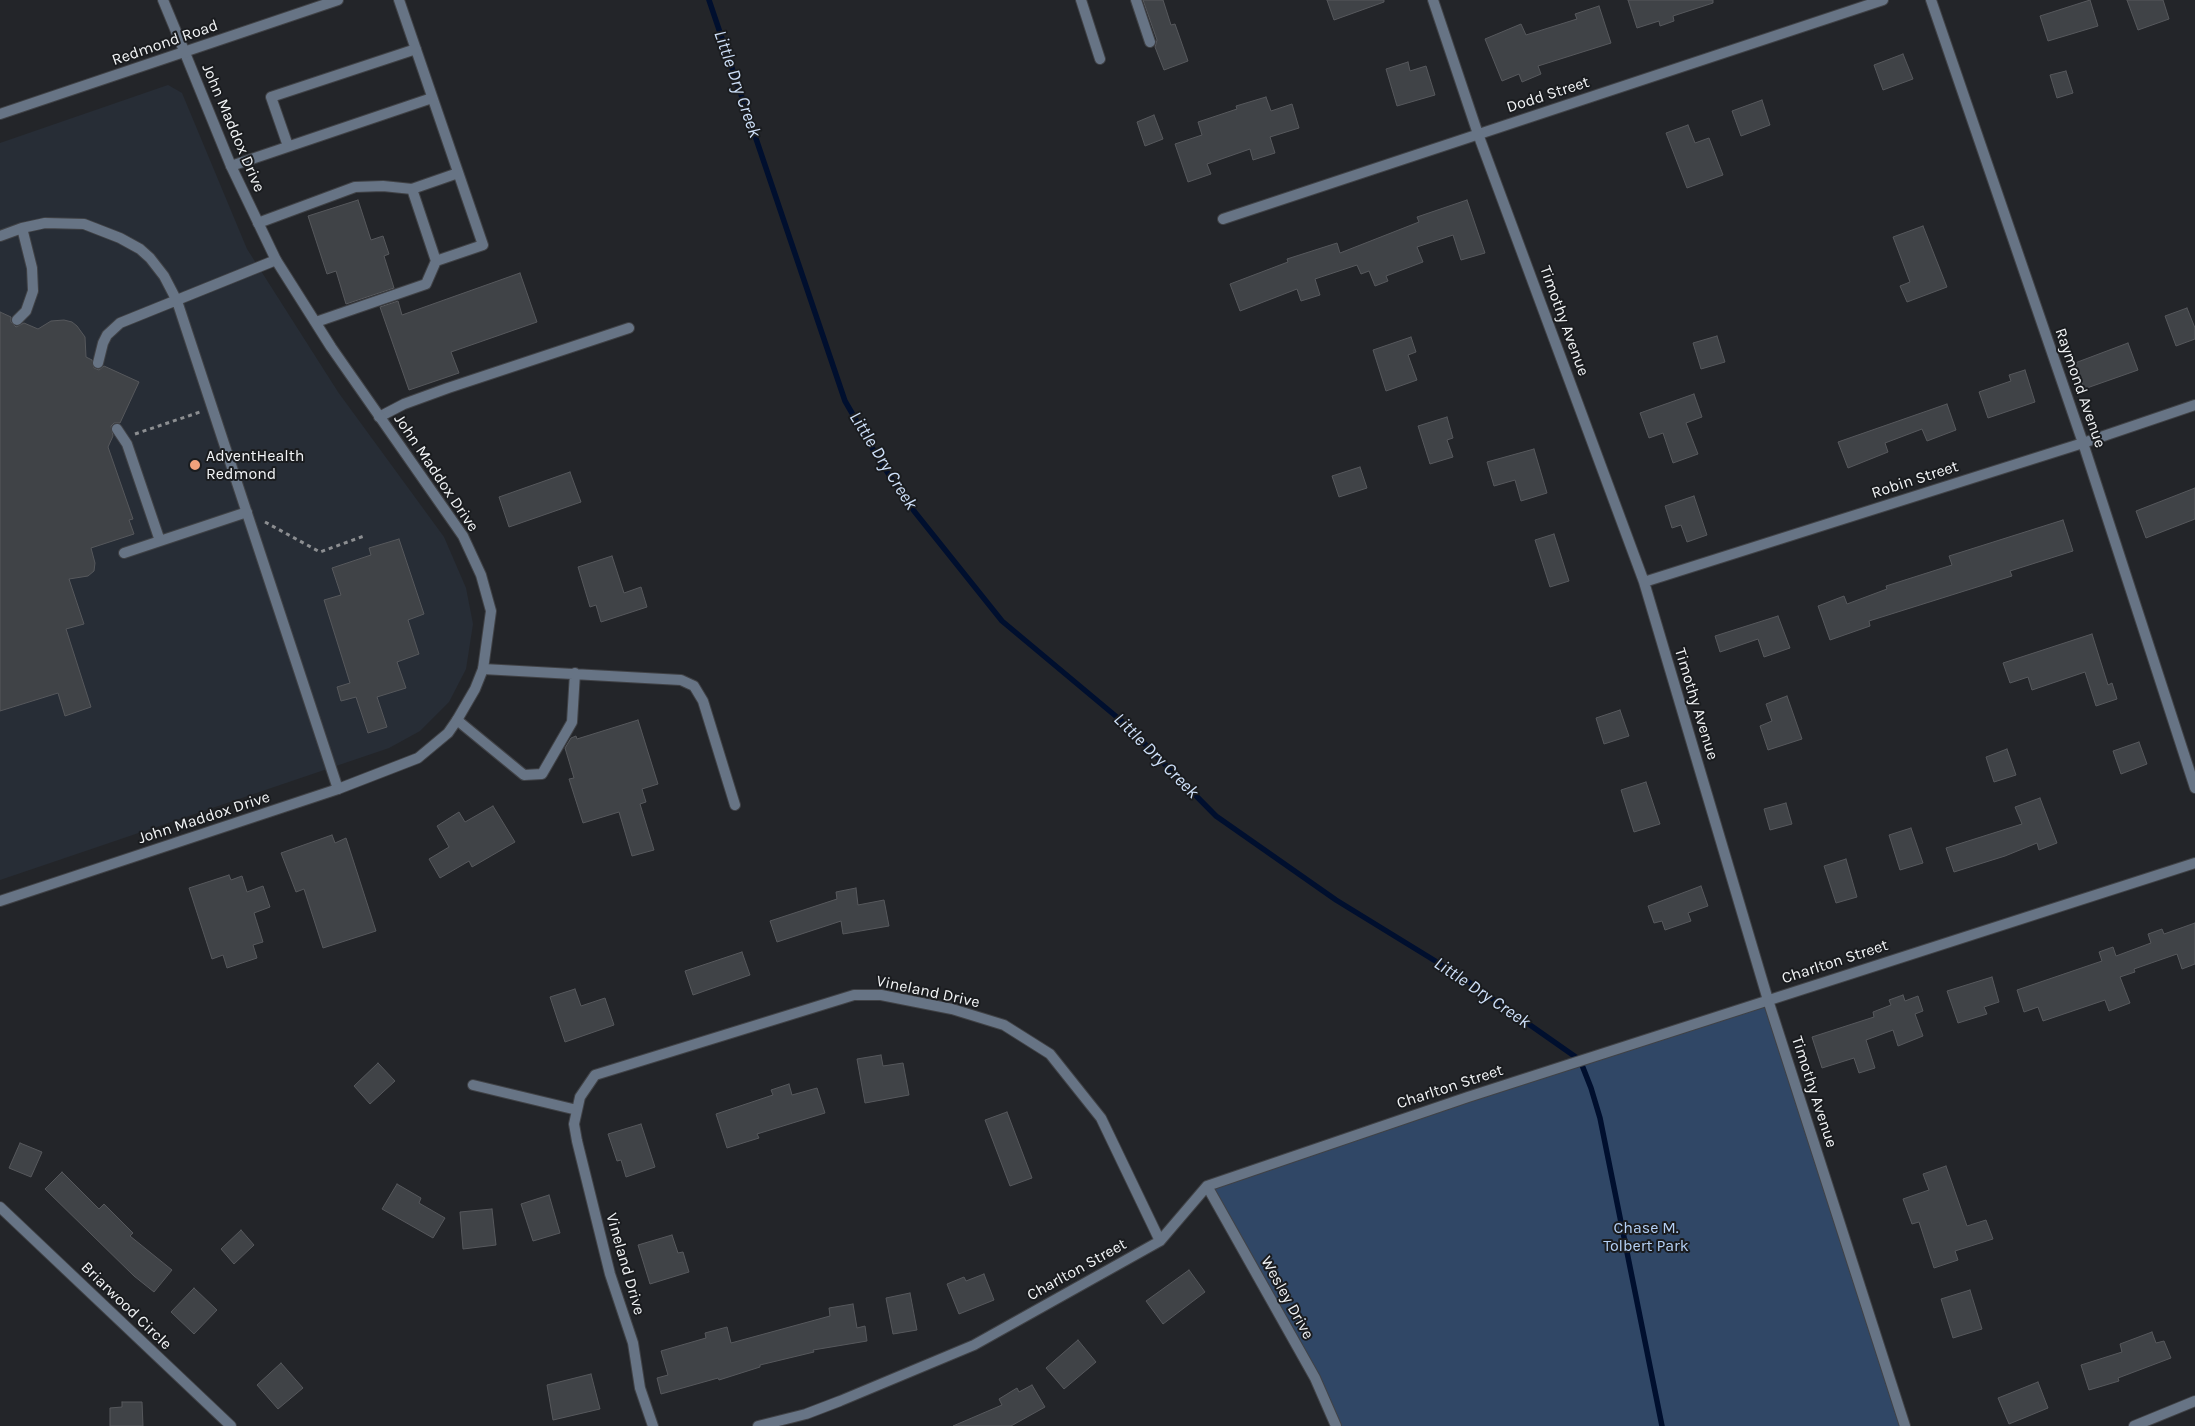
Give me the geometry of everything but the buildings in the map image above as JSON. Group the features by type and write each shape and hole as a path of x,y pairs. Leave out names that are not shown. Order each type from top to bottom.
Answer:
{"street":[{"name":"John Maddox Drive","path":"0,901 338,789 418,758 448,733 475,689 484,669 491,611 481,575 463,536 379,417 276,260 231,166 163,0"},
{"name":"Redmond Road","path":"0,114 338,0"},
{"path":"399,0 483,245 436,260"},
{"path":"1081,0 1100,59"},
{"path":"1136,0 1150,42"},
{"name":"Timothy Avenue","path":"1433,0 1478,134 1644,582 1768,1000 1905,1426"},
{"name":"Dodd Street","path":"1223,219 1883,0"},
{"name":"Raymond Avenue","path":"1932,0 2083,443 2195,788"},
{"path":"288,146 271,97 416,49"},
{"path":"231,166 432,98"},
{"path":"258,223 355,187 384,186 412,189 458,172"},
{"path":"316,322 426,284 436,260 412,189"},
{"path":"0,236 45,222 84,224 120,238 140,249 164,276 177,300 338,789"},
{"path":"18,320 26,311 33,291 32,268 22,228"},
{"path":"98,363 103,344 112,329 132,318 276,260"},
{"path":"379,417 404,404 629,328"},
{"name":"Robin Street","path":"1644,582 2083,443 2195,405"},
{"path":"120,433 127,444 160,540"},
{"path":"124,553 247,512"},
{"path":"484,669 681,680 694,686 703,702 735,806"},
{"path":"457,720 524,775 542,774 572,722 575,674"},
{"name":"Charlton Street","path":"758,1426 806,1414 974,1345 1160,1241 1207,1186 1468,1097 2195,863"},
{"name":"Vineland Drive","path":"653,1426 640,1388 633,1343 610,1274 574,1124 580,1097 595,1075 854,995 881,995 952,1009 1004,1025 1050,1054 1100,1118 1160,1241"},
{"path":"473,1085 577,1110"},
{"name":"Wesley Drive","path":"1207,1186 1315,1378 1336,1426"},
{"name":"Briarwood Circle","path":"0,1207 232,1426"},
{"path":"2134,1426 2195,1400"}],"path":[{"path":"120,433 213,408"},
{"path":"247,512 320,552 364,536"}],"shaded area":[{"name":"AdventHealth Redmond","path":"168,85 182,93 247,249 338,392 444,537 466,588 473,624 466,669 449,702 420,731 389,748 0,880 0,143"}],"green space":[{"name":"Chase M. Tolbert Park","path":"1768,1000 1905,1426 1336,1426 1207,1186"}],"waterway":[{"name":"Little Dry Creek","path":"709,0 845,401 881,463 914,511 1002,621 1124,723 1216,816 1336,900 1463,978 1580,1060 1600,1118 1662,1426"}],"place":[{"name":"AdventHealth Redmond","path":"195,465"}]}
